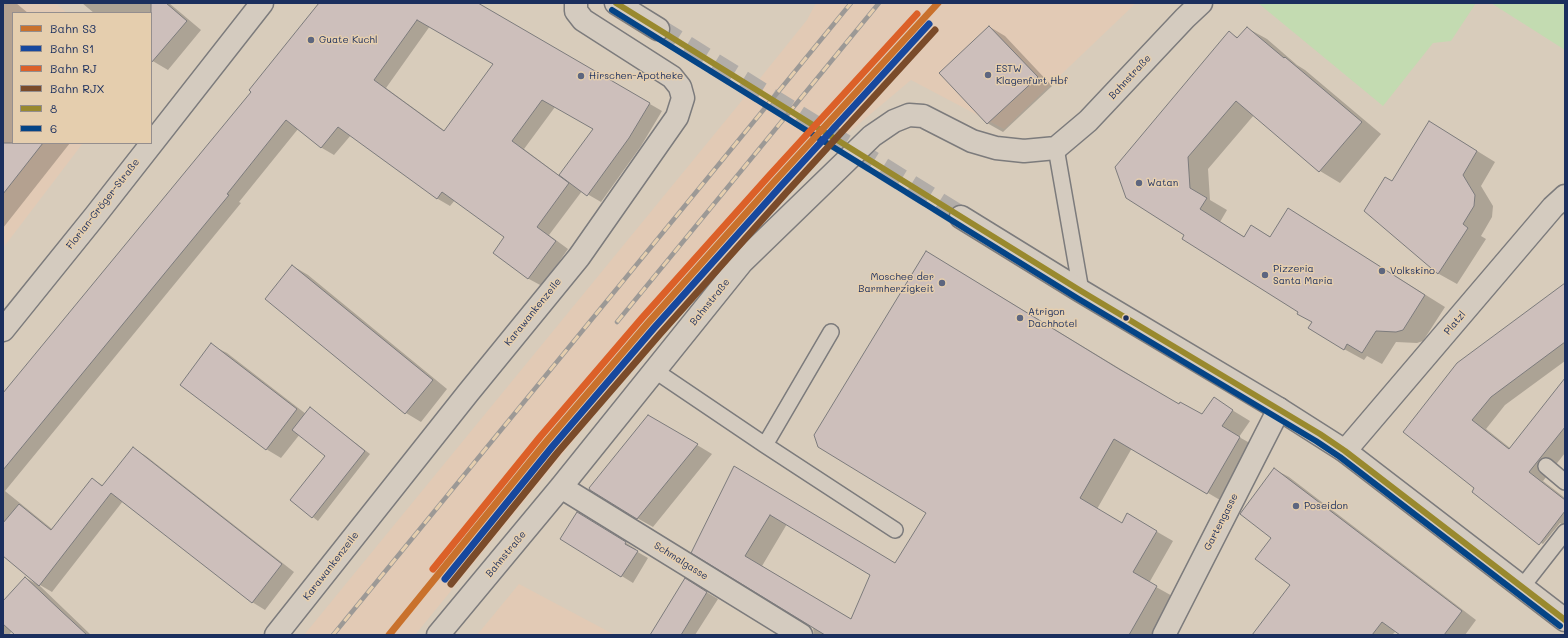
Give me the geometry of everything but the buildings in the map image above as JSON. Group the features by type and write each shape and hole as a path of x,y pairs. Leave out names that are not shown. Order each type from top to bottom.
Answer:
{"street":[{"name":"Florian-Gröger-Straße","path":"152,143 262,3"},
{"name":"Karawankenzeile","path":"276,635 468,393 579,257 677,117 682,98 680,87 672,77 583,20 576,10 576,3"},
{"path":"616,3 658,29"},
{"name":"Bahnstraße","path":"438,635 561,487 742,262 872,136 894,121 909,115 923,116 972,141 996,148 1024,151 1056,148 1088,122 1185,18 1201,3"},
{"name":"Florian-Gröger-Straße","path":"3,330 151,144"},
{"name":"Platzl","path":"1346,451 1553,207 1565,196"},
{"path":"961,217 1346,451 1565,620"},
{"name":"Gartengasse","path":"1164,635 1279,409"},
{"name":"Schmalgasse","path":"561,487 801,635"}],"lane":[{"path":"1056,148 1081,291"},
{"path":"765,445 832,332"},
{"path":"654,370 895,530"},
{"path":"1546,466 1565,482"},
{"path":"1522,587 1559,547 1565,532"}],"shaded area":[{"path":"3,3 55,3 66,12 12,12 12,144 82,144 3,248"},
{"path":"816,3 1136,3 1004,129 911,80 829,149 725,255 415,635 304,635 749,92 807,20"},
{"path":"519,584 615,635 477,635"}],"green space":[{"path":"1258,3 1476,3 1451,41 1433,43 1383,106"},
{"path":"1491,3 1565,3 1565,50"}],"tunnel":[{"path":"658,29 961,217"}],"railway":[{"path":"333,635 851,3"},
{"path":"617,322 879,3"}],"rail line":[{"name":"S3","path":"389,635 546,442 648,323 774,182 938,3"},
{"name":"RJ","path":"433,569 540,437 642,318 917,14"},
{"name":"S1","path":"445,579 552,447 654,328 929,24"},
{"name":"RJX","path":"451,584 558,452 660,334 935,30"}],"transit line":[{"name":"8","path":"616,3 1081,291 1320,434 1345,451 1565,620"},
{"name":"6","path":"612,10 1077,298 1316,441 1340,457 1560,626"}],"place":[{"name":"Guate Kuchl","path":"311,40"},
{"name":"ESTW Klagenfurt Hbf","path":"988,75"},
{"name":"Hirschen-Apotheke","path":"581,76"},
{"name":"Watan","path":"1139,183"},
{"name":"Volkskino","path":"1382,271"},
{"name":"Pizzeria Santa Maria","path":"1265,275"},
{"name":"Moschee der Barmherzigkeit","path":"942,283"},
{"name":"Atrigon Dachhotel","path":"1020,318"},
{"name":"Poseidon","path":"1296,506"}]}
